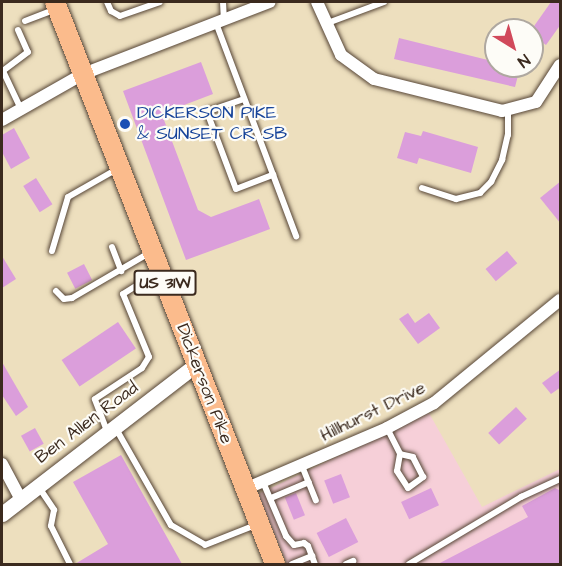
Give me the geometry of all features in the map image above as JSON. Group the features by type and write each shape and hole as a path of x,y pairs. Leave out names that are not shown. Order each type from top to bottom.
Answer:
{"main road":[{"name":"Dickerson Pike","path":"56,5 197,364 254,485 258,524 275,564"}],"street":[{"path":"2,120 83,74 270,2"},
{"path":"317,2 340,55 374,79 501,111 536,102 561,65"},
{"name":"Hillhurst Drive","path":"254,485 387,428 434,403 561,300"},
{"name":"Ben Allen Road","path":"2,514 197,364"},
{"path":"2,464 20,498"}],"lane":[{"path":"107,2 111,11 120,16 160,2"},
{"path":"223,2 220,21 244,99 296,236"},
{"path":"325,24 384,2"},
{"path":"25,21 56,5"},
{"path":"18,30 28,52 3,70 21,109"},
{"path":"244,99 207,112 236,189 273,175"},
{"path":"422,188 456,199 480,193 502,160 508,135 508,110"},
{"path":"52,251 68,196 120,168"},
{"path":"112,247 121,271"},
{"path":"56,291 64,299 72,298 153,251"},
{"path":"160,271 123,294 149,357 142,368 95,399 171,525 205,545 258,524"},
{"path":"387,428 400,454 396,469 408,488 423,477 412,457 400,454"},
{"path":"302,466 316,500"},
{"path":"409,564 522,497 561,479"},
{"path":"271,498 309,482"},
{"path":"37,485 54,510 51,526 70,564"},
{"path":"254,485 271,498 286,536 294,545 304,543 315,564"},
{"path":"292,564 312,556"},
{"path":"346,564 353,561"}],"shaded area":[{"path":"429,413 482,507 560,469 560,564 287,564 258,494"}],"building":[{"path":"551,2 561,2 561,24 546,45 544,44 544,18 540,18"},
{"path":"399,38 484,59 484,78 517,78 515,87 394,59"},
{"path":"201,62 213,94 171,110 164,120 198,210 211,217 259,199 270,229 186,260 123,91"},
{"path":"14,128 30,158 11,169 2,152 2,135"},
{"path":"423,131 478,147 471,173 419,158 417,164 397,158 405,132 421,136"},
{"path":"36,178 52,204 40,212 23,186"},
{"path":"561,181 561,224 540,198"},
{"path":"507,251 517,263 496,281 486,269"},
{"path":"2,256 16,279 2,288"},
{"path":"84,264 92,280 75,289 67,273"},
{"path":"408,313 415,323 429,313 440,328 418,344 399,319"},
{"path":"118,322 136,349 80,387 62,360"},
{"path":"2,362 28,407 16,416 2,395"},
{"path":"561,369 561,387 551,394 542,383"},
{"path":"516,407 527,419 499,445 488,433"},
{"path":"35,428 44,444 30,452 21,436"},
{"path":"121,455 182,564 75,564 108,544 73,482"},
{"path":"341,474 350,497 333,504 324,480"},
{"path":"431,488 439,505 409,519 401,502"},
{"path":"555,488 561,491 561,564 438,564 528,517 522,506"},
{"path":"296,493 305,515 294,520 285,497"},
{"path":"346,518 358,542 329,557 317,533"}],"place":[{"name":"DICKERSON PIKE & SUNSET CR SB","path":"125,124"}]}
